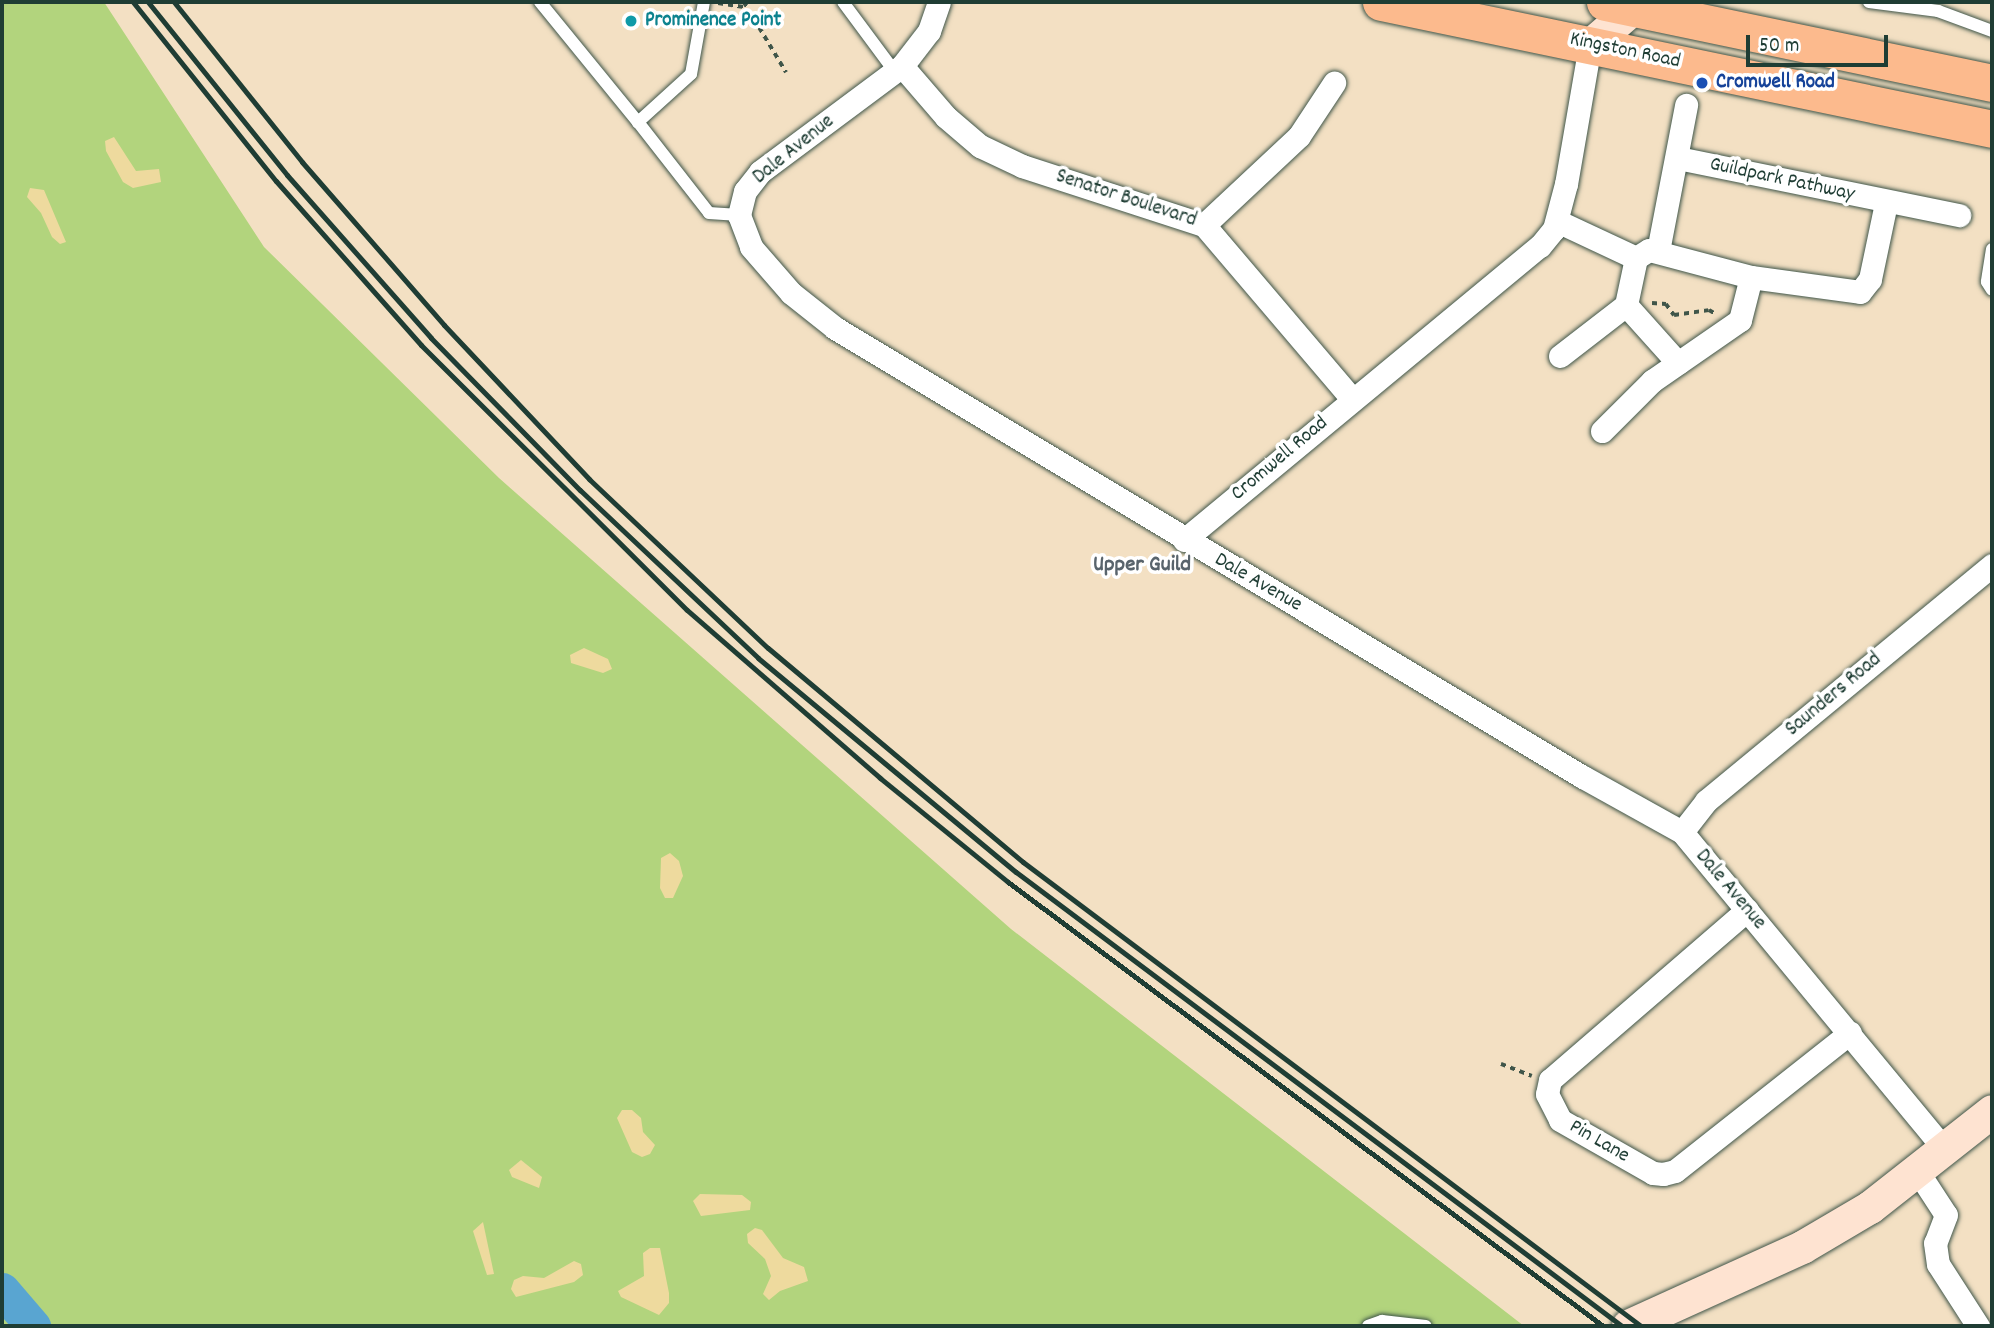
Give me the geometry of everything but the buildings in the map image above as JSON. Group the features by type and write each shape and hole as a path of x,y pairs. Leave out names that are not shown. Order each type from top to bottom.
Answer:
{"main road":[{"name":"Kingston Road","path":"1381,2 1992,129"},
{"path":"1624,4 1992,83"}],"street":[{"name":"Dale Avenue","path":"939,2 929,31 899,69 760,172 745,191 739,215 751,247 791,293 835,328 1184,540 1655,820 1682,832 1945,1150"},
{"path":"1590,45 1591,2"},
{"path":"1590,45 1624,4"},
{"name":"Cromwell Road","path":"1184,540 1351,398 1540,246 1557,221 1590,45"},
{"name":"Senator Boulevard","path":"899,69 946,117 980,146 1022,166 1204,225 1351,398"},
{"path":"1204,225 1299,136 1334,83"},
{"path":"1658,251 1686,106"},
{"name":"Guildpark Pathway","path":"1678,158 1886,203 1959,215"},
{"path":"1560,356 1628,301 1636,258 1649,250 1751,277 1860,292 1870,279 1886,203"},
{"path":"1557,221 1636,258"},
{"path":"1602,431 1643,389 1740,320 1751,277"},
{"path":"1628,301 1678,363"},
{"name":"Saunders Road","path":"1682,832 1706,801 1992,565"},
{"name":"Pin Lane","path":"1747,910 1550,1080 1547,1094 1560,1120 1653,1173 1675,1171 1850,1033"},
{"path":"1628,1326 1802,1247 1870,1208 1992,1111"},
{"path":"1918,1172 1946,1214 1935,1243 1938,1264 1978,1326"}],"lane":[{"path":"540,2 709,213 739,215"},
{"path":"638,122 691,74 706,2"},
{"path":"843,2 899,69"},
{"path":"1869,2 1938,11 1992,31"},
{"path":"1992,250 1987,282 1992,290"},
{"path":"1368,1326 1382,1321 1426,1326"}],"path":[{"path":"706,2 744,4 786,72"},
{"path":"1628,301 1648,304 1658,301 1674,315 1709,310 1728,327"}],"green space":[{"path":"2,2 104,2 264,247 499,478 1011,929 1524,1326 2,1326"}],"sand":[{"path":"114,137 136,171 159,169 161,182 133,188 123,182 106,151 105,141"},
{"path":"30,188 44,190 66,242 60,244 52,237 41,213 27,197"},
{"path":"584,648 608,659 612,669 603,673 571,663 570,655"},
{"path":"670,853 679,861 683,876 673,898 665,898 660,888 661,858"},
{"path":"622,1110 632,1110 641,1118 643,1132 655,1145 650,1154 642,1157 632,1152 617,1118"},
{"path":"521,1160 542,1177 539,1188 512,1177 509,1170"},
{"path":"700,1194 742,1195 751,1202 750,1210 701,1216 693,1201"},
{"path":"483,1222 494,1274 487,1275 473,1231"},
{"path":"755,1228 762,1230 783,1258 804,1267 808,1281 780,1291 769,1300 763,1294 771,1276 765,1259 748,1243 747,1234"},
{"path":"650,1248 660,1248 669,1293 669,1303 659,1315 621,1297 618,1291 644,1276 643,1253"},
{"path":"574,1261 581,1264 583,1275 574,1282 516,1297 511,1289 514,1280 523,1276 544,1278"}],"waterway":[{"path":"2,1290 33,1326"}],"railway":[{"path":"133,2 276,181 421,345 687,610 880,778 1008,882 1603,1326"},
{"path":"148,2 287,175 431,338 580,490 758,658 1016,872 1622,1326"},
{"path":"174,2 302,162 444,325 589,479 768,648 1023,862 1641,1326"}],"place":[{"name":"Prominence Point","path":"631,21"},
{"name":"Cromwell Road","path":"1702,83"}],"district":[{"name":"Upper Guild","path":"1142,566"}]}
